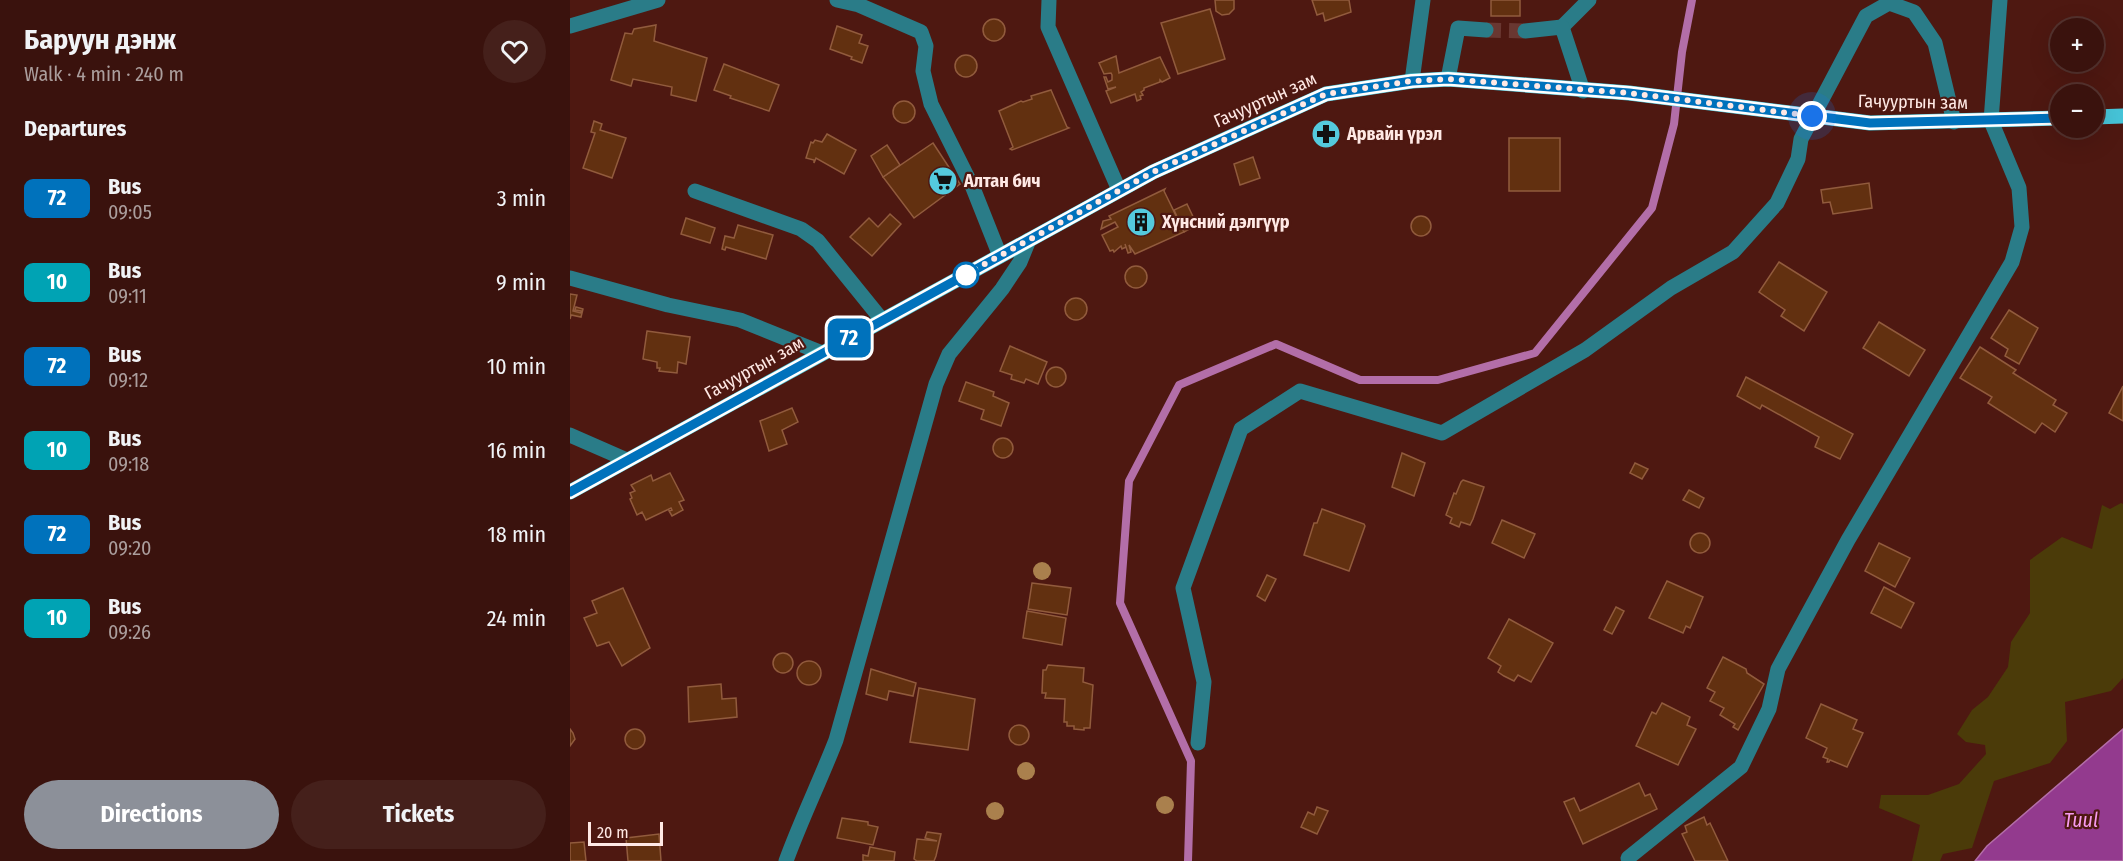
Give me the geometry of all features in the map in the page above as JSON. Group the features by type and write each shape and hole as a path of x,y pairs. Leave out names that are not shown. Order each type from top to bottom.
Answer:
{"main road":[{"name":"Гачууртын зам","path":"570,492 1153,172 1326,94 1412,81 1448,79 1629,93 1870,123 2050,118"},
{"path":"2104,117 2123,116"}],"street":[{"path":"570,26 658,0"},
{"path":"837,0 859,5 921,32 926,46 923,71 931,104 973,188 1000,256"},
{"path":"1049,0 1048,27 1079,103 1119,190"},
{"path":"1412,81 1423,0"},
{"path":"1525,32 1562,27 1589,0"},
{"path":"1628,858 1741,767 1769,709 1778,669 1848,540 2012,262 2022,227 2019,188 1991,121 2000,0"},
{"path":"1198,743 1204,682 1184,588 1241,429 1300,391 1442,433 1585,350 1671,288 1733,252 1777,203 1798,159 1802,139 1812,116 1866,16 1888,3 1914,12 1935,43 1954,122"},
{"path":"1562,27 1583,91"},
{"path":"1448,79 1458,28 1486,30"},
{"path":"695,190 801,229 818,241 882,320"},
{"path":"786,861 801,819 817,789 839,729 936,384 949,354 1002,289 1020,262 1029,240"},
{"path":"570,278 668,305 740,321 822,353"},
{"path":"570,435 627,460"}],"shaded area":[{"path":"2123,504 2123,678 2111,691 2065,702 2067,741 2050,763 1994,781 1972,848 1943,854 1940,861 1912,861 1920,825 1879,808 1881,795 1928,795 1959,784 1986,754 1985,745 1966,742 1957,734 1972,710 1988,697 2008,667 2011,642 2030,613 2030,560 2062,537 2092,549 2102,505 2110,509"}],"water":[{"name":"Tuul","path":"2123,729 2123,861 1975,861 1987,846"}],"building":[{"path":"1215,0 1234,0 1234,9 1229,14 1222,15 1216,11"},
{"path":"1312,0 1349,0 1351,12 1325,21 1323,13 1317,15"},
{"path":"1491,0 1520,0 1520,16 1491,16"},
{"path":"1210,9 1225,59 1178,74 1161,23"},
{"path":"994,19 1002,22 1005,30 1002,38 994,41 986,38 983,30 986,22"},
{"path":"656,25 654,41 707,58 696,101 671,95 672,87 633,79 631,86 611,80 625,33 632,34 634,29"},
{"path":"837,26 862,35 859,43 868,46 862,63 830,49"},
{"path":"966,55 974,58 977,66 974,74 966,77 958,74 955,66 958,58"},
{"path":"1116,56 1119,73 1160,57 1170,78 1144,88 1141,92 1143,95 1140,96 1141,99 1137,101 1135,94 1111,103 1106,91 1116,87 1108,89 1104,77 1108,82 1112,80 1112,75 1111,73 1104,74 1099,63"},
{"path":"724,64 779,85 769,111 714,90"},
{"path":"1051,90 1069,128 1010,149 1013,147 999,111 1021,101 1032,99 1031,96"},
{"path":"904,101 912,104 915,112 912,120 904,123 896,120 893,112 896,104"},
{"path":"594,121 602,124 600,130 626,138 612,178 583,168 595,133 591,132"},
{"path":"827,134 856,150 844,174 816,158 814,163 814,160 806,158 811,142 815,140 822,142"},
{"path":"1509,138 1560,138 1560,191 1509,191"},
{"path":"933,143 960,184 914,218 883,177"},
{"path":"887,145 900,165 883,177 871,156"},
{"path":"1253,157 1260,178 1240,185 1234,164"},
{"path":"1869,183 1872,208 1833,214 1830,202 1823,203 1821,190"},
{"name":"Хүнсний дэлгүүр","path":"1165,189 1184,232 1135,254 1129,245 1131,252 1128,253 1126,247 1122,249 1121,246 1114,252 1110,251 1102,235 1118,227 1115,222 1101,229 1103,221 1111,219 1109,216"},
{"path":"1187,204 1197,225 1184,232 1174,210"},
{"path":"890,214 901,224 872,256 850,237 869,218 878,227"},
{"path":"1421,216 1428,219 1431,226 1428,233 1421,236 1414,233 1411,226 1414,219"},
{"path":"686,218 715,228 710,243 681,234"},
{"path":"738,225 773,235 766,259 726,247 725,250 722,249 725,236 734,238"},
{"path":"1779,262 1827,292 1804,331 1781,316 1785,310 1759,292"},
{"path":"1136,266 1144,269 1147,277 1144,285 1136,288 1128,285 1125,277 1128,269"},
{"path":"570,294 577,295 573,311 581,313 575,310 576,307 583,309 581,317 571,315 570,319"},
{"path":"1076,298 1084,301 1087,309 1084,317 1076,320 1068,317 1065,309 1068,301"},
{"path":"2009,310 2038,328 2019,364 2005,356 2008,349 1991,338"},
{"path":"1879,322 1925,350 1909,376 1863,348"},
{"path":"647,331 690,337 686,364 678,362 677,373 659,371 657,362 643,359"},
{"path":"1010,346 1047,362 1038,384 1026,379 1024,383 1011,379 1012,375 1000,371"},
{"path":"1980,347 2016,370 2013,373 2056,400 2053,405 2067,413 2055,432 2042,423 2035,433 1988,403 1992,397 1960,378"},
{"path":"1052,367 1060,367 1066,373 1066,381 1060,387 1052,387 1046,381 1046,373"},
{"path":"1746,377 1853,434 1840,459 1815,447 1819,437 1762,405 1760,409 1737,396"},
{"path":"966,382 994,392 993,396 1009,403 1001,426 981,419 984,410 959,401"},
{"path":"2123,386 2123,421 2109,413"},
{"path":"792,408 798,422 782,430 787,444 769,451 760,421"},
{"path":"999,438 1007,438 1013,444 1013,452 1007,458 999,458 993,452 993,444"},
{"path":"1402,453 1425,463 1414,496 1392,487"},
{"path":"1635,463 1648,469 1642,479 1630,473"},
{"path":"670,473 684,500 679,502 683,510 672,516 669,511 672,510 671,508 646,520 642,512 637,515 630,499 632,498 630,493 635,491 631,485 651,475 653,481"},
{"path":"1463,480 1484,487 1470,525 1461,522 1459,527 1450,523 1452,518 1446,515 1454,493 1456,494"},
{"path":"1689,490 1704,498 1699,508 1683,500"},
{"path":"1322,509 1365,526 1349,571 1304,555 1314,523 1317,523"},
{"path":"1502,520 1535,534 1524,558 1492,543"},
{"path":"1700,533 1707,536 1710,543 1707,550 1700,553 1693,550 1690,543 1693,536"},
{"path":"1879,543 1910,558 1895,587 1865,571"},
{"path":"1267,575 1276,579 1265,601 1257,596"},
{"path":"1667,581 1703,597 1690,628 1686,626 1683,633 1649,618"},
{"path":"1032,583 1071,588 1067,615 1028,609"},
{"path":"1884,587 1914,603 1901,628 1871,613"},
{"path":"623,588 650,648 622,666 609,642 597,646 584,618 597,613 592,601"},
{"path":"1616,607 1624,611 1612,634 1604,630"},
{"path":"1027,611 1066,618 1062,645 1023,638"},
{"path":"1509,619 1553,643 1531,682 1518,675 1514,681 1504,676 1498,672 1501,666 1488,658"},
{"path":"783,653 790,656 793,663 790,670 783,673 776,670 773,663 776,656"},
{"path":"1723,657 1746,669 1747,673 1764,684 1738,730 1733,727 1735,724 1720,715 1724,708 1710,701 1715,692 1707,688"},
{"path":"809,661 814,662 820,668 820,678 814,684 809,685 804,684 798,678 797,673 798,668 804,662"},
{"path":"1048,665 1084,668 1083,682 1093,685 1090,728 1084,728 1084,730 1067,726 1067,722 1064,722 1065,699 1045,698 1046,693 1042,693 1043,670 1046,670"},
{"path":"871,669 916,683 913,696 889,691 887,700 866,694"},
{"path":"721,684 722,699 736,698 737,717 689,722 688,687"},
{"path":"919,688 975,699 968,750 910,742"},
{"path":"1662,703 1690,717 1687,725 1696,729 1678,765 1636,746 1652,712 1656,714"},
{"path":"1821,704 1857,720 1853,729 1863,733 1847,767 1830,760 1827,762 1828,759 1823,757 1827,748 1806,738"},
{"path":"1019,725 1026,728 1029,735 1026,742 1019,745 1012,742 1009,735 1012,728"},
{"path":"570,729 575,739 570,746"},
{"path":"635,729 642,732 645,739 642,746 635,749 628,746 625,739 628,732"},
{"path":"1639,783 1645,796 1650,794 1657,809 1583,844 1564,802 1574,798 1580,811"},
{"path":"1317,807 1328,811 1317,834 1301,827 1308,812 1314,815"},
{"path":"1704,817 1707,825 1710,823 1728,861 1695,861 1682,834 1687,832 1685,826"},
{"path":"842,818 868,822 868,825 878,827 873,845 837,838"},
{"path":"927,832 941,834 936,856 934,861 917,861 914,859 917,839 937,841 925,838"},
{"path":"659,834 661,861 628,861 626,838"},
{"path":"584,842 586,861 570,861 570,843"},
{"path":"870,847 895,852 894,861 863,861 863,855 868,856"}],"waterway":[{"path":"1188,861 1191,761 1120,603 1129,481 1179,385 1276,344 1360,380 1438,380 1535,353 1652,208 1674,124 1682,52 1692,0"}],"tunnel":[{"path":"1486,30 1525,31"}],"bus line":[{"name":"72","path":"570,492 1153,172 1326,94 1412,81 1448,79 1629,93 1870,123 2050,118"}],"place":[{"name":"Арвайн үрэл","path":"1326,134"},
{"name":"Алтан бич","path":"943,181"},
{"name":"Хүнсний дэлгүүр","path":"1141,222"}],"route":[{"path":"966,275 961,277 1153,172 1326,94 1412,81 1448,79 1629,93 1812,116"}]}
